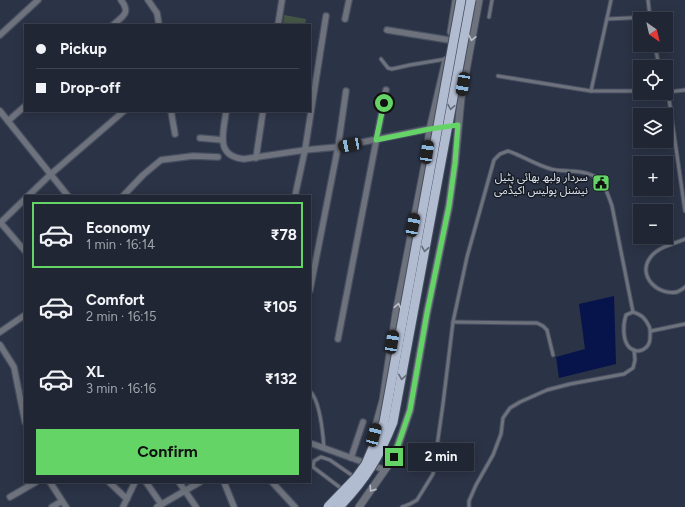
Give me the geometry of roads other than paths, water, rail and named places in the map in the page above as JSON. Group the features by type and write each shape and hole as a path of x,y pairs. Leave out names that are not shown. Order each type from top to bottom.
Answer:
{"highway":[{"path":"339,507 350,496 371,468 384,444 393,422 471,0"},
{"path":"328,507 356,478 366,464 384,422 457,1"}],"street":[{"path":"0,34 38,0"},
{"path":"114,24 127,11 122,0"},
{"path":"148,0 157,13 159,24"},
{"path":"278,24 282,0"},
{"path":"345,19 349,0"},
{"path":"359,507 394,457 410,410 427,313 449,206 455,163 460,98 480,0"},
{"path":"323,507 342,489 363,462 374,435 383,400 396,313 425,164 430,129 446,59 457,1 478,8"},
{"path":"311,112 326,16"},
{"path":"387,30 449,40"},
{"path":"338,339 386,90"},
{"path":"311,279 313,257 338,147 346,91"},
{"path":"8,122 24,107"},
{"path":"0,112 67,195"},
{"path":"29,195 123,112"},
{"path":"171,112 175,134"},
{"path":"226,112 223,140 224,150 238,158 256,158 305,150 338,147 458,125"},
{"path":"256,158 264,112"},
{"path":"295,195 305,150 311,112"},
{"path":"200,138 223,140"},
{"path":"124,195 143,175 161,160 193,156 218,157"},
{"path":"24,200 0,222 24,250"},
{"path":"0,332 24,316"},
{"path":"0,345 14,367 24,417"},
{"path":"351,458 363,422"},
{"path":"311,443 385,470"},
{"path":"10,497 34,483"},
{"path":"51,483 66,507"},
{"path":"110,483 125,505"},
{"path":"125,505 135,483"},
{"path":"147,483 159,506 198,483"},
{"path":"180,483 196,507"},
{"path":"224,483 234,507"},
{"path":"273,483 295,507"},
{"path":"52,507 62,501"}],"lane":[{"path":"489,17 492,0"},
{"path":"591,91 611,0"},
{"path":"648,0 649,12"},
{"path":"607,19 633,18"},
{"path":"382,59 388,68 392,69 446,59"},
{"path":"498,76 591,91 633,91"},
{"path":"673,91 685,90"},
{"path":"668,100 685,211"},
{"path":"402,507 407,506 417,500 433,474 453,322 467,257 494,160 500,154 508,151 539,166 554,170 590,173 598,178 606,189 612,206 633,312"},
{"path":"685,239 658,250 650,258 646,266 648,278 654,287 662,291 677,292 685,287"},
{"path":"633,312 646,318 651,331 650,342 647,348 640,351 629,347 626,341 624,322 626,315 633,312"},
{"path":"453,322 537,323 543,326 546,330 553,355"},
{"path":"651,331 685,324"},
{"path":"469,507 469,501 476,485 493,455 501,434 503,418 510,408 547,390 624,374 633,368 635,360 634,350"},
{"path":"311,392 314,396 320,418 324,448"},
{"path":"342,489 313,468 314,461 321,457 330,460 353,476"}],"place":[{"name":"سردار ولبھ بھائی پٹیل نیشنل پولیس اکیڈمی","path":"601,183"}]}
